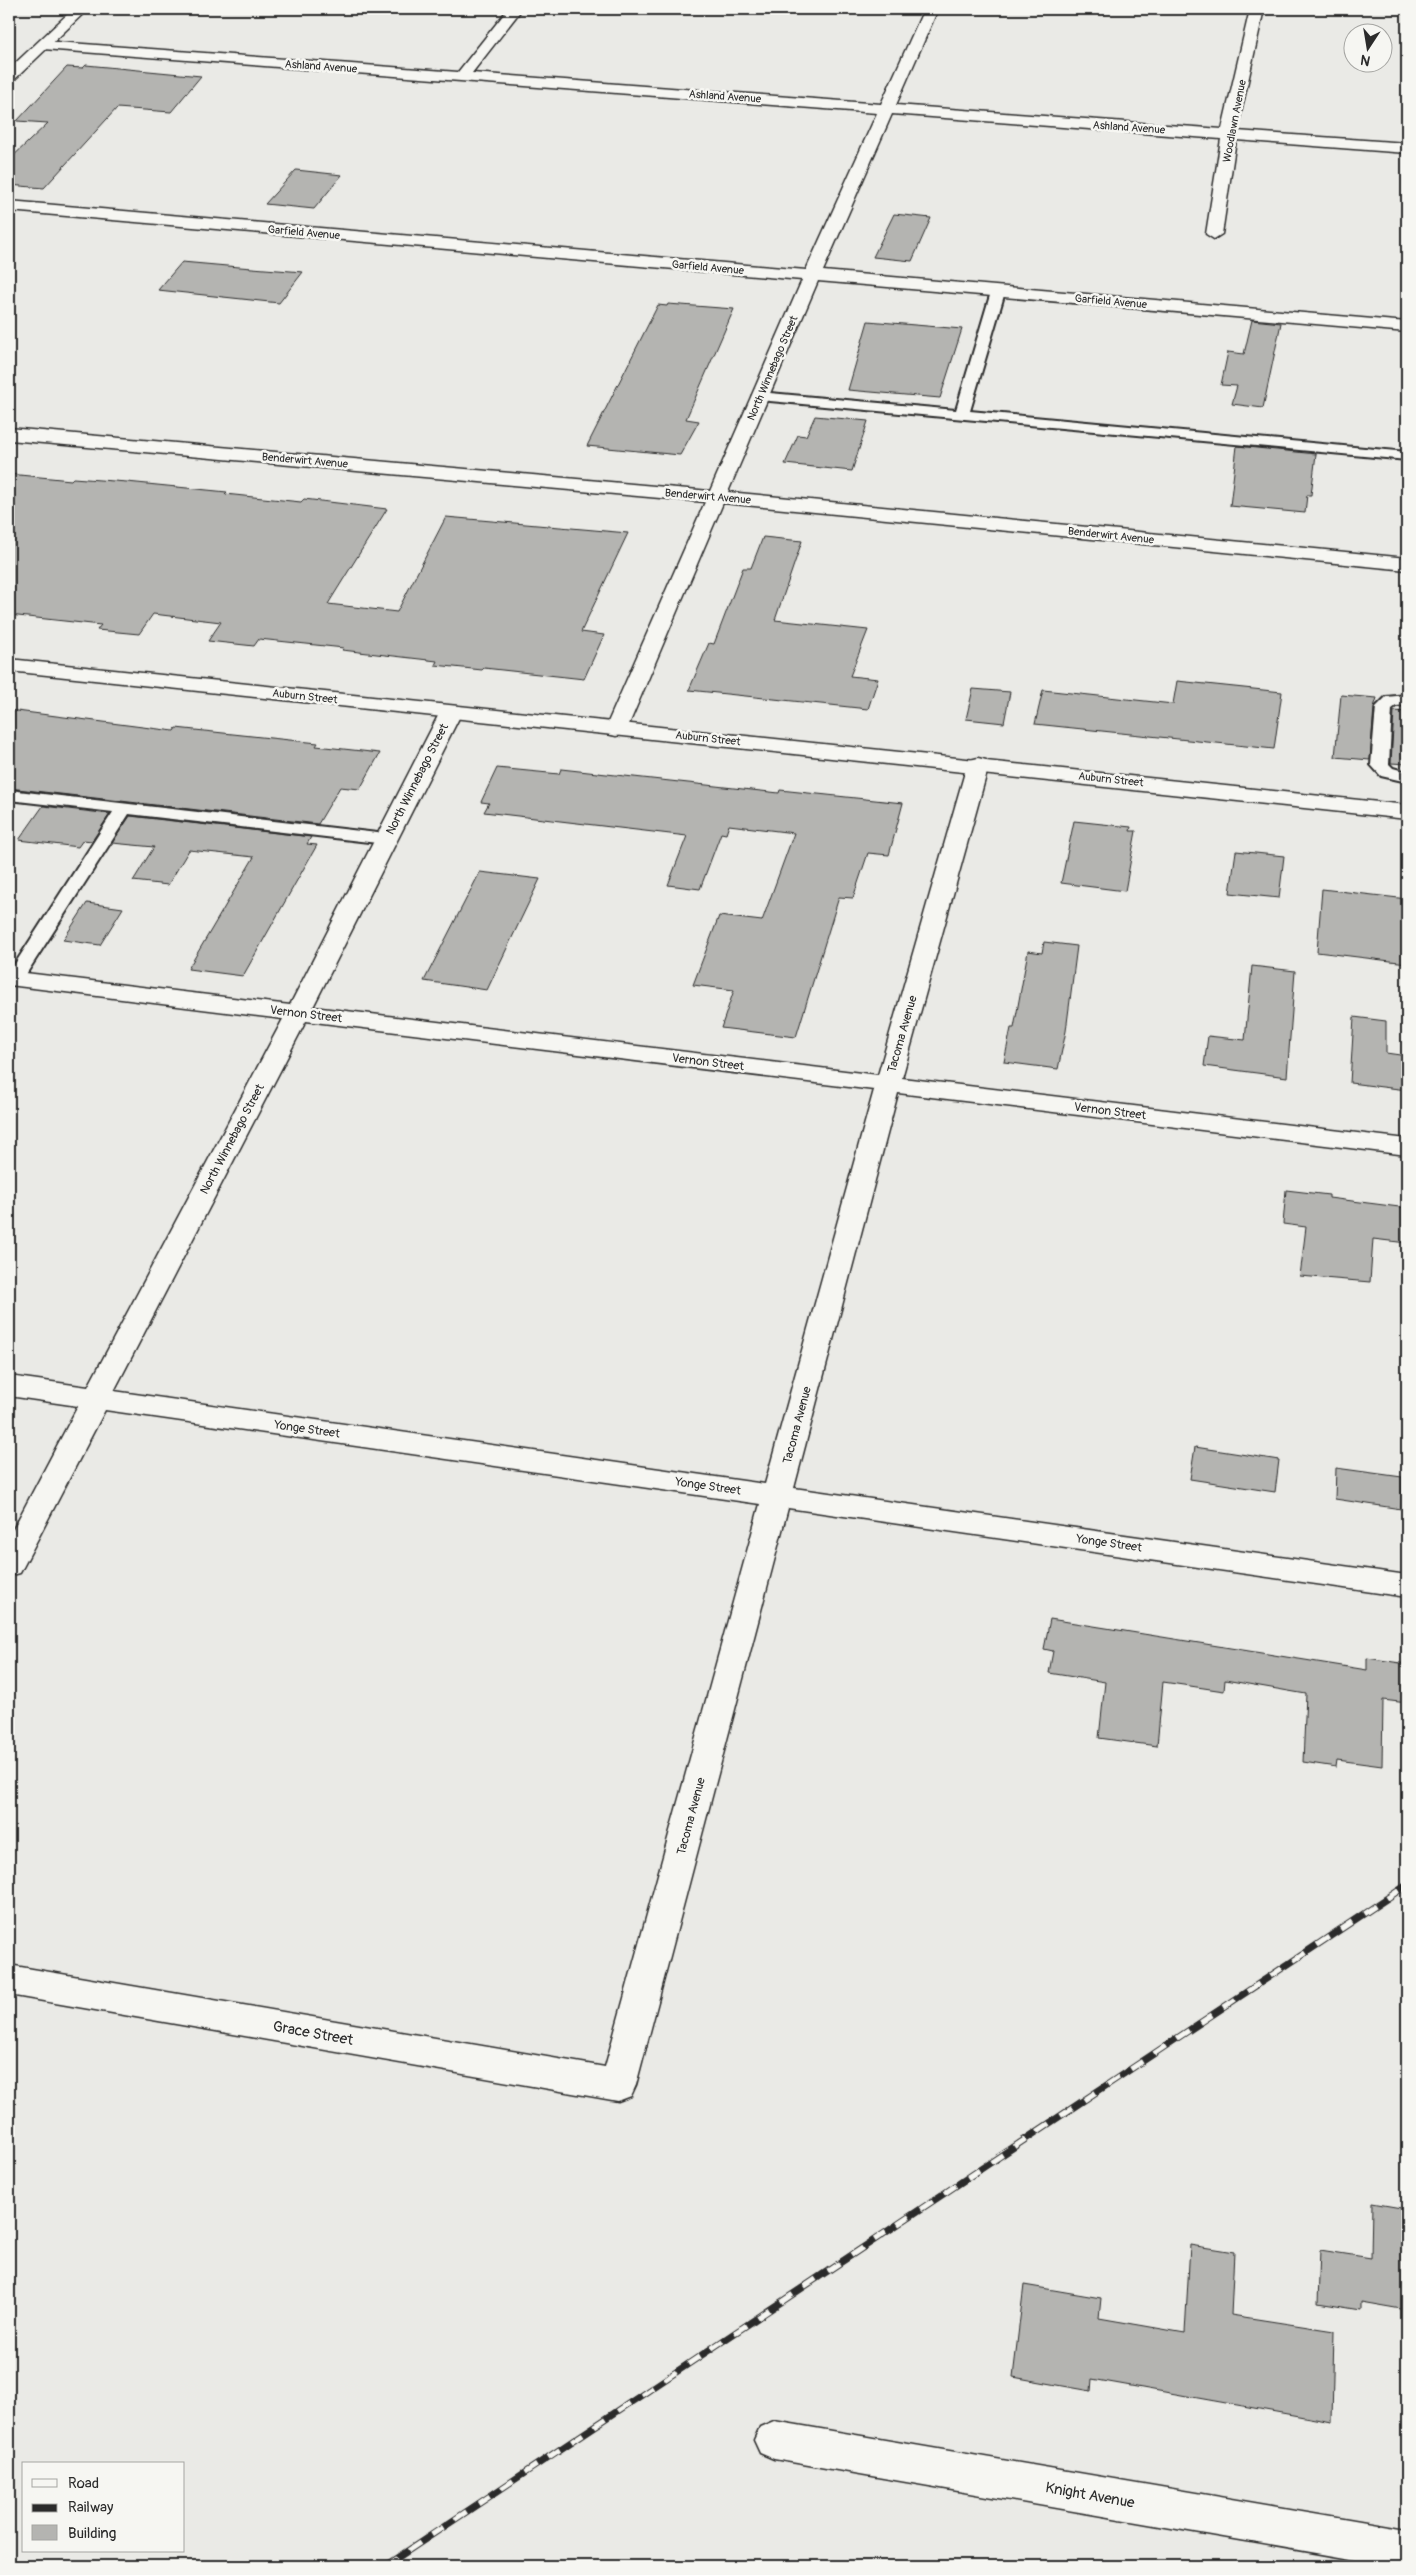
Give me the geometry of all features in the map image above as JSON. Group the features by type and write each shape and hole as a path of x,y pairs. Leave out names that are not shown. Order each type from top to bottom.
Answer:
{"street":[{"path":"9,76 81,9"},
{"path":"462,76 515,9"},
{"name":"North Winnebago Street","path":"616,729 812,276 931,9"},
{"name":"Woodlawn Avenue","path":"1214,234 1229,134 1258,9"},
{"name":"Ashland Avenue","path":"43,45 1407,148"},
{"name":"Garfield Avenue","path":"9,206 1407,327"},
{"name":"Benderwirt Avenue","path":"9,434 716,497 1407,564"},
{"name":"Auburn Street","path":"9,665 978,765 1407,812"},
{"name":"North Winnebago Street","path":"9,1564 298,1013 452,712"},
{"name":"Tacoma Avenue","path":"618,2085 888,1084 978,765"},
{"name":"Vernon Street","path":"12,979 1407,1147"},
{"name":"Yonge Street","path":"9,1386 1407,1586"},
{"name":"Grace Street","path":"9,1980 618,2085"},
{"name":"Knight Avenue","path":"774,2440 1407,2549"}],"lane":[{"path":"962,415 998,292"},
{"path":"760,396 1407,456"},
{"path":"1407,700 1392,701 1384,708 1380,764 1387,772 1407,777"},
{"path":"9,795 386,839"},
{"path":"12,979 124,808"}],"building":[{"path":"86,65 201,76 171,112 117,108 44,188 9,185 9,160 48,123 17,121 67,67 83,68"},
{"path":"296,170 342,175 314,209 265,204"},
{"path":"894,214 931,218 912,261 873,257"},
{"path":"182,262 303,272 279,303 158,290"},
{"path":"668,304 734,309 686,419 699,421 680,455 587,446 658,305 667,306"},
{"path":"1252,320 1281,323 1263,408 1232,404 1237,386 1221,385 1228,352 1244,354"},
{"path":"868,321 962,329 940,398 848,390"},
{"path":"815,416 868,421 852,471 785,464 798,435 806,436"},
{"path":"1237,446 1316,454 1311,495 1307,495 1305,513 1230,506"},
{"path":"9,474 71,480 73,478 127,482 301,502 304,499 387,509 328,604 397,612 446,517 628,533 581,632 604,635 584,679 484,668 482,670 435,665 437,661 342,650 344,648 259,639 254,646 208,641 221,622 153,614 139,634 97,630 101,625 9,615"},
{"path":"763,537 802,541 775,620 868,630 850,676 878,679 868,709 689,690 709,643 714,644 743,568 751,568"},
{"path":"1177,681 1282,692 1274,749 1035,724 1043,690 1173,704"},
{"path":"973,689 1010,692 1004,723 966,719"},
{"path":"1341,695 1377,698 1374,707 1370,760 1335,757"},
{"path":"9,710 174,731 176,728 318,743 316,746 380,753 360,789 340,787 318,824 9,788"},
{"path":"1394,711 1407,712 1407,764 1391,763"},
{"path":"497,768 559,774 561,769 779,793 780,790 903,803 889,855 868,853 853,898 839,897 796,1037 721,1028 734,990 693,985 719,916 762,921 794,833 729,825 726,834 721,833 700,889 668,885 687,836 484,812 489,803 481,802"},
{"path":"43,806 110,814 92,841 83,840 78,847 19,840"},
{"path":"130,816 311,837 307,844 317,845 243,976 188,969 254,857 189,850 168,885 133,881 154,847 112,843"},
{"path":"1074,821 1131,827 1130,831 1136,831 1125,891 1061,883"},
{"path":"1236,851 1284,856 1279,898 1230,893"},
{"path":"480,872 540,879 487,990 424,981"},
{"path":"1322,889 1407,899 1407,963 1317,952"},
{"path":"87,903 123,908 100,945 63,940"},
{"path":"1044,942 1077,946 1066,1031 1058,1069 1004,1062 1011,1028 1014,1028 1028,951 1042,953"},
{"path":"1252,966 1295,971 1287,1077 1204,1066 1208,1036 1245,1040"},
{"path":"1354,1017 1386,1021 1386,1053 1407,1056 1407,1090 1350,1083"},
{"path":"1286,1190 1329,1195 1329,1198 1407,1208 1407,1243 1373,1239 1370,1282 1300,1276 1306,1227 1283,1224"},
{"path":"1195,1447 1279,1460 1275,1492 1190,1479"},
{"path":"1336,1468 1402,1477 1401,1509 1335,1499"},
{"path":"1050,1619 1367,1670 1367,1658 1407,1664 1407,1703 1383,1700 1382,1766 1337,1760 1336,1767 1303,1762 1306,1694 1225,1680 1224,1691 1163,1682 1157,1746 1099,1738 1105,1682 1049,1673 1053,1651 1044,1649"},
{"path":"1372,2203 1407,2209 1407,2310 1361,2302 1361,2310 1318,2303 1320,2250 1371,2258"},
{"path":"1190,2245 1234,2252 1231,2315 1334,2331 1332,2422 1092,2379 1091,2391 1013,2377 1024,2285 1101,2298 1099,2318 1185,2333"}],"railway":[{"path":"385,2566 1407,1885"}]}
